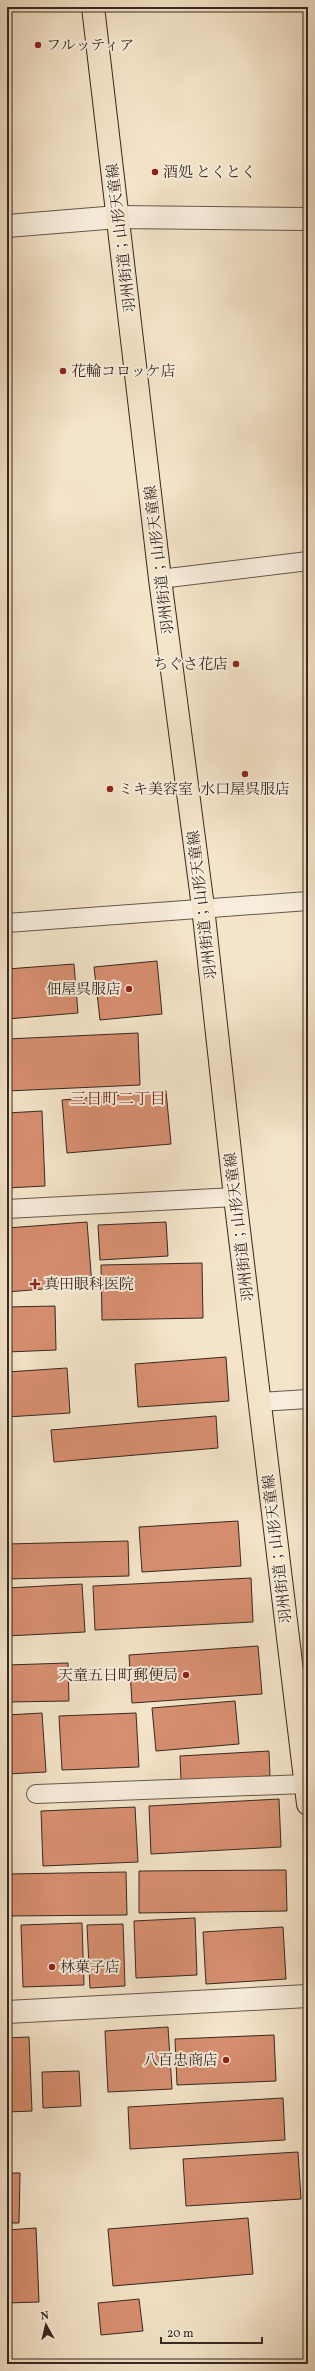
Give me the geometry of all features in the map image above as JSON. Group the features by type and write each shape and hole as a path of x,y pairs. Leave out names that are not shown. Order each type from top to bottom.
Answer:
{"main road":[{"name":"羽州街道；山形天童線","path":"93,7 160,579 204,907 235,1197 307,1794"}],"street":[{"path":"7,226 118,217 308,220"},
{"path":"7,2012 308,1996"}],"lane":[{"path":"160,579 308,561"},
{"path":"7,923 204,907 308,902"},
{"path":"7,1209 235,1197"},
{"path":"260,1402 308,1399"},
{"path":"36,1794 307,1794"}],"building":[{"path":"157,961 162,1014 100,1020 94,967"},
{"path":"74,964 78,1013 7,1019 7,969"},
{"path":"138,1033 140,1085 7,1091 7,1039"},
{"path":"166,1091 171,1144 67,1153 62,1100"},
{"path":"42,1111 45,1186 7,1188 7,1113"},
{"path":"87,1222 92,1285 7,1292 7,1228"},
{"path":"166,1222 168,1256 100,1260 98,1225"},
{"path":"202,1263 203,1318 102,1320 101,1265"},
{"path":"55,1306 56,1350 7,1352 7,1307"},
{"path":"226,1357 229,1401 138,1407 135,1364"},
{"path":"67,1368 70,1413 7,1417 7,1372"},
{"path":"216,1416 218,1448 54,1462 51,1430"},
{"path":"238,1521 241,1566 142,1572 139,1527"},
{"path":"128,1541 129,1576 7,1579 7,1544"},
{"path":"251,1578 253,1622 95,1630 93,1586"},
{"path":"82,1584 85,1632 7,1636 7,1588"},
{"path":"258,1646 262,1694 132,1703 129,1655"},
{"path":"68,1663 69,1701 7,1702 7,1665"},
{"path":"235,1701 239,1744 156,1751 152,1708"},
{"path":"42,1713 46,1772 7,1774 7,1715"},
{"path":"136,1713 139,1767 62,1770 59,1716"},
{"path":"269,1751 270,1776 181,1781 180,1756"},
{"path":"279,1799 281,1847 151,1854 149,1806"},
{"path":"135,1807 138,1862 43,1866 41,1811"},
{"path":"286,1870 287,1911 139,1913 139,1871"},
{"path":"126,1872 127,1915 7,1916 7,1874"},
{"path":"195,1918 197,1975 136,1978 134,1921"},
{"path":"82,1923 84,1985 23,1987 21,1925"},
{"path":"123,1924 125,1986 90,1988 87,1925"},
{"path":"283,1927 286,1979 206,1984 203,1932"},
{"path":"168,2027 172,2089 108,2092 105,2031"},
{"name":"八百忠商店","path":"274,2035 276,2081 177,2085 175,2039"},
{"path":"29,2037 32,2111 7,2112 7,2038"},
{"path":"79,2071 81,2106 43,2108 42,2072"},
{"path":"283,2098 285,2140 130,2149 128,2107"},
{"path":"298,2152 301,2199 186,2206 183,2159"},
{"path":"7,2173 20,2173 19,2223 7,2223"},
{"path":"248,2218 253,2274 113,2286 108,2229"},
{"path":"36,2228 39,2302 7,2303 7,2230"},
{"path":"139,2299 143,2331 101,2335 98,2303"}],"place":[{"name":"フルッティア","path":"38,45"},
{"name":"酒処 とくとく","path":"155,172"},
{"name":"花輪コロッケ店","path":"63,371"},
{"name":"ちぐさ花店","path":"236,664"},
{"name":"水口屋呉服店","path":"245,774"},
{"name":"ミキ美容室","path":"110,789"},
{"name":"佃屋呉服店","path":"129,989"},
{"name":"真田眼科医院","path":"35,1284"},
{"name":"天童五日町郵便局","path":"186,1675"},
{"name":"林菓子店","path":"52,1967"},
{"name":"八百忠商店","path":"226,2060"}],"district":[{"name":"三日町二丁目","path":"118,1098"}]}
